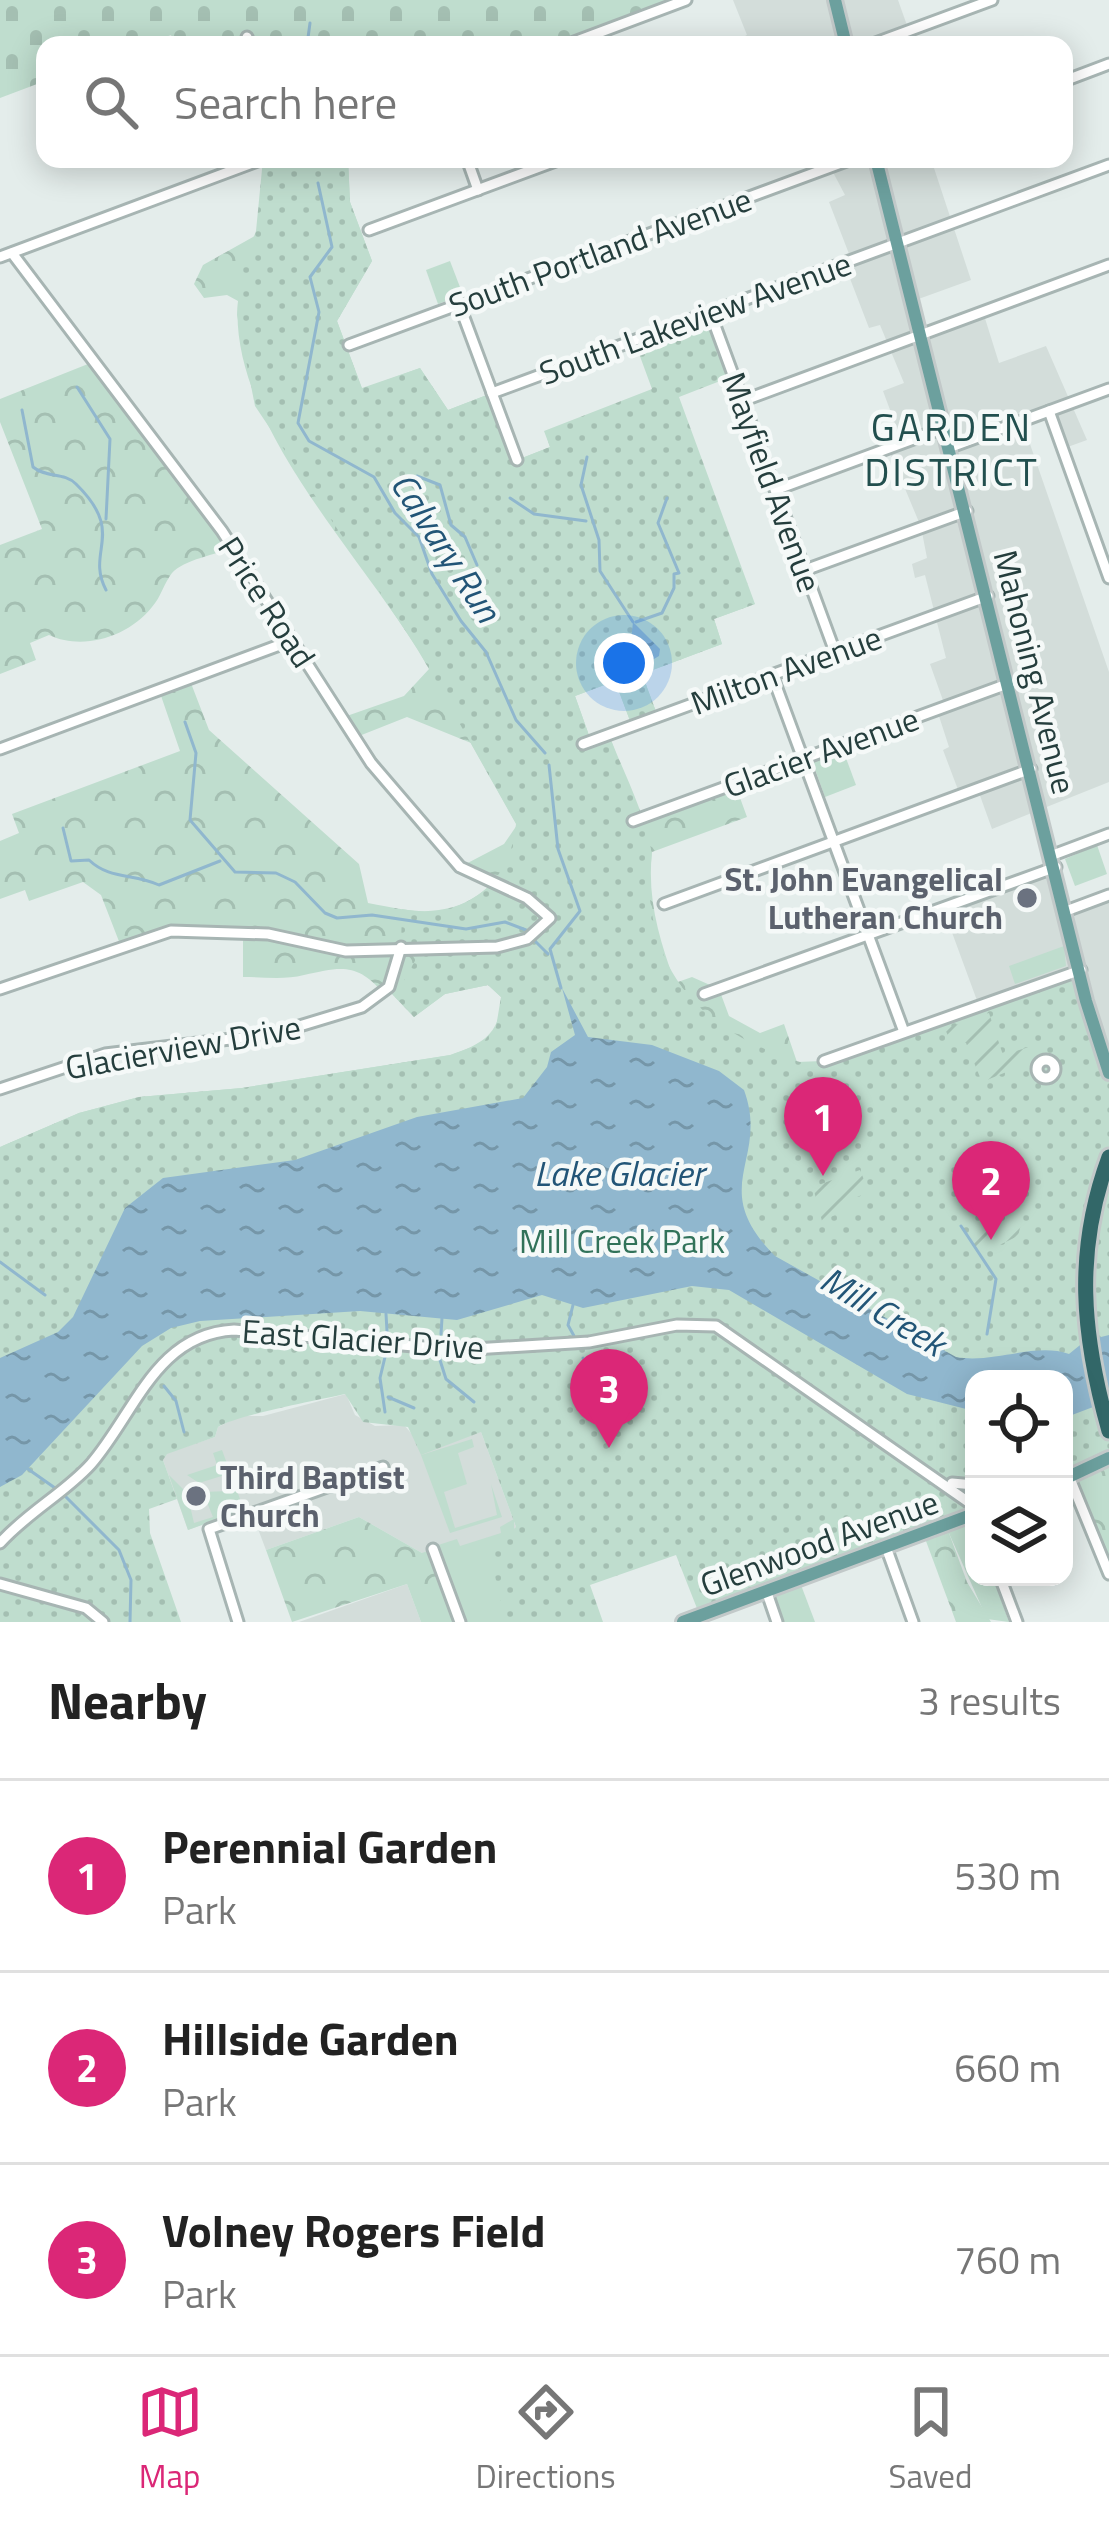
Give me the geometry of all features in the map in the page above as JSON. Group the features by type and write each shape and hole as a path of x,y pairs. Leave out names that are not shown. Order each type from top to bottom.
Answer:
{"highway":[{"path":"1109,1157 1085,1242 1086,1332 1109,1430"}],"main road":[{"path":"835,0 844,36"},
{"name":"Mahoning Avenue","path":"878,168 1109,1073"},
{"path":"1073,1471 1109,1458"},
{"name":"Glenwood Avenue","path":"683,1622 965,1514"}],"street":[{"path":"590,36 686,0"},
{"path":"895,36 992,0"},
{"path":"1073,78 1109,64"},
{"name":"South Lakeview Avenue","path":"492,393 1109,165"},
{"path":"0,257 239,168"},
{"path":"469,168 478,190"},
{"path":"369,230 537,168"},
{"name":"South Portland Avenue","path":"349,345 828,168"},
{"name":"Price Road","path":"12,253 222,531 371,763 460,866 526,898 550,919 527,939 500,947 401,947"},
{"path":"742,401 1109,265"},
{"path":"459,304 517,460"},
{"name":"Mayfield Avenue","path":"710,312 835,652"},
{"path":"951,447 1109,389"},
{"path":"1048,411 1109,578"},
{"path":"775,490 946,427"},
{"path":"805,570 967,511"},
{"name":"Milton Avenue","path":"584,744 988,596"},
{"path":"0,749 292,640"},
{"path":"772,675 904,1032"},
{"name":"Glacier Avenue","path":"633,821 1010,683"},
{"path":"664,904 1031,769"},
{"path":"704,994 868,935 1054,861 1109,834"},
{"path":"1066,911 1109,895"},
{"path":"0,989 171,931 268,934 346,951 401,947"},
{"name":"Glacierview Drive","path":"0,1089 104,1054 273,1034 362,1007 389,987 401,947"},
{"path":"824,1060 1081,970"},
{"name":"East Glacier Drive","path":"0,1543 38,1504 78,1475 157,1370 207,1333 290,1331 458,1350 589,1342 705,1324 732,1334 965,1503"},
{"path":"238,1622 209,1529 383,1467"},
{"path":"1069,1478 1109,1574"},
{"path":"952,1483 965,1484"},
{"path":"886,1546 913,1622"},
{"path":"433,1549 460,1622"},
{"path":"0,1585 86,1607 103,1622"},
{"path":"1003,1586 1017,1622"},
{"path":"766,1590 777,1622"}],"shaded area":[{"path":"733,0 898,0 909,31 898,36 747,35"},
{"path":"831,168 934,168 971,280 913,301 922,334 983,312 999,363 1046,346 1087,440 1062,449 1048,411 1022,421 1109,672 1109,782 992,829 978,790 960,795 943,750 949,747 937,710 945,706 930,664 946,658 925,575 915,578 912,564 927,558 921,527 888,448 902,442 883,391 904,383 880,325 869,328 844,263 851,259 829,202 845,195"},
{"path":"1056,867 1067,911 1109,895 1109,1061 979,1006 943,908"},
{"path":"346,1394 355,1415 375,1426 404,1425 417,1440 481,1432 516,1527 507,1540 489,1552 422,1553 359,1517 266,1550 252,1513 209,1529 206,1523 188,1530 163,1460 167,1453 215,1437 218,1427 240,1416 263,1416"},
{"path":"407,1584 421,1622 299,1622"}],"green space":[{"path":"0,0 686,0 590,36 36,36 36,84 0,98"},
{"name":"Mill Creek Park","path":"262,168 348,168 350,202 372,261 337,321 362,388 420,368 448,410 492,393 517,460 550,447 544,431 652,389 634,340 710,312 733,376 679,397 755,604 714,619 722,644 642,674 658,717 632,726 615,681 575,696 591,741 609,735 643,820 651,849 654,922 663,954 696,1004 720,1024 746,1040 810,1065 1081,970 1109,1073 1109,1458 1073,1475 1073,1370 965,1370 965,1517 700,1616 676,1555 590,1585 603,1622 506,1622 489,1552 516,1527 481,1432 421,1455 408,1427 363,1422 345,1394 228,1422 218,1427 215,1437 167,1454 163,1460 177,1499 149,1509 150,1533 181,1622 0,1622 0,1147 79,1113 139,1097 242,1088 450,1055 483,1043 496,1027 501,997 488,985 445,994 414,1017 395,997 422,948 401,947 402,909 444,909 479,895 504,866 516,824 419,651 255,406 237,315 240,274 256,231"},
{"path":"337,168 348,168 350,202 372,261 337,321 362,389 420,368 448,410 492,393 517,460 550,447 545,431 755,604 714,619 722,644 642,674 658,717 632,726 615,681 575,696 591,741 609,735 640,818 735,784 747,817 652,852 656,918 675,983 692,977 719,989 729,1016 760,1033 784,1024 797,1062 822,1061 1109,1317 534,1041 0,1147 79,1113 139,1097 242,1088 451,1055 480,1042 498,1020 501,997 488,985 445,994 414,1017 388,990 384,994 365,976 348,969 243,977 243,932 200,929 120,944 101,895 83,882 29,901 25,890 0,899 0,841 19,833 12,814 180,751 159,690 189,678 209,730 359,864 368,903 434,912 461,904 492,884 460,867 504,844 517,825 471,743 407,717 354,738 341,718 404,696 429,669 278,444 255,396 241,349 238,301 227,295 204,298 194,284 203,265 253,237"},
{"path":"450,261 463,295 438,304 426,270"},
{"path":"93,362 234,548 177,568 152,607 118,633 76,642 49,635 30,643 36,660 0,674 0,545 42,529 0,422 0,399"},
{"path":"843,750 856,785 825,797 812,761"},
{"path":"1097,845 1107,874 1075,886 1065,859"},
{"path":"1064,946 1066,966 1015,984 1009,966"},
{"path":"989,1013 1003,1055 1029,1047 1033,1061 982,1082 966,1043 949,1038 945,1029"},
{"path":"860,1170 869,1192 857,1197 859,1204 822,1221 813,1187"},
{"path":"1011,1213 1021,1224 1018,1236 981,1254 969,1240 974,1230 994,1231"},
{"path":"1109,1401 1109,1574 1073,1477 1073,1415"},
{"path":"472,1439 474,1447 458,1453 467,1484 444,1492 455,1528 497,1515 491,1484 502,1517 450,1533 421,1455"},
{"path":"222,1450 244,1510 188,1530 169,1475 187,1493 194,1523 213,1517 203,1492 229,1491 228,1474 199,1483 187,1475 217,1465 213,1453"},
{"path":"359,1517 422,1553 433,1549 460,1622 421,1622 407,1584 292,1622 266,1550"},
{"path":"514,1519 514,1533 507,1540 506,1622 460,1622 432,1547 457,1539 460,1546 501,1533 500,1527"},
{"path":"965,1524 965,1569 948,1531"},
{"path":"946,1525 965,1586 991,1622 956,1622 923,1533"},
{"path":"801,1585 815,1622 784,1622 774,1595"},
{"path":"972,1586 996,1586 1009,1622 987,1619"}],"water":[{"path":"633,622 660,649 659,656 632,672 621,666 629,659"},
{"name":"Lake Glacier","path":"562,988 588,1037 652,1045 719,1071 744,1090 750,1115 742,1191 745,1211 775,1256 956,1357 1042,1350 1069,1354 1085,1341 1109,1335 1109,1401 1073,1415 1073,1370 965,1370 965,1409 907,1394 729,1290 692,1286 583,1308 542,1295 457,1320 360,1311 200,1321 171,1328 142,1346 22,1475 0,1487 0,1358 58,1332 73,1317 125,1208 163,1178 295,1160 417,1117 523,1098 547,1067 551,1052 575,1035"}],"waterway":[{"name":"Calvary Run","path":"308,36 310,23"},
{"name":"Calvary Run","path":"318,183 332,247 310,277 319,312 298,423 309,441 374,477 395,513 419,537 432,574 486,652 516,720 545,753"},
{"path":"77,387 110,439 106,519"},
{"path":"22,410 33,467 71,480 99,516 101,576 106,590"},
{"path":"587,457 581,485 599,540 600,571 633,622"},
{"path":"417,476 440,485 451,525 465,537 477,565"},
{"path":"510,498 534,514 586,521"},
{"path":"636,622 662,613 674,588 674,574 679,573 658,523 667,498"},
{"path":"185,722 196,753 190,820 235,872 276,873 295,882 325,913 337,918 372,915 466,929 505,922 526,930"},
{"name":"Calvary Run","path":"549,765 558,849 580,911 550,949 561,988"},
{"path":"63,828 71,861 89,860 105,871 159,885 220,861"},
{"path":"534,940 548,954"},
{"path":"961,1226 996,1279 987,1334"},
{"path":"0,1262 45,1295"},
{"path":"573,1305 568,1325 574,1336"},
{"path":"386,1314 387,1331"},
{"path":"441,1334 442,1318"},
{"path":"385,1357 380,1378 385,1412"},
{"path":"439,1357 446,1379 474,1402"},
{"path":"583,1358 593,1380"},
{"path":"164,1386 176,1401 184,1432"},
{"path":"388,1397 414,1408"},
{"path":"28,1469 55,1488"},
{"path":"63,1494 119,1550 131,1580 130,1622"}],"place":[{"name":"St. John Evangelical Lutheran Church","path":"1027,898"},
{"name":"Perennial Garden","path":"823,1176"},
{"name":"Hillside Garden","path":"991,1240"},
{"name":"Volney Rogers Field","path":"609,1448"},
{"name":"Third Baptist Church","path":"196,1496"}],"district":[{"name":"GARDEN DISTRICT","path":"952,450"}],"water label":[{"name":"Mill Creek","path":"883,1311"}]}
